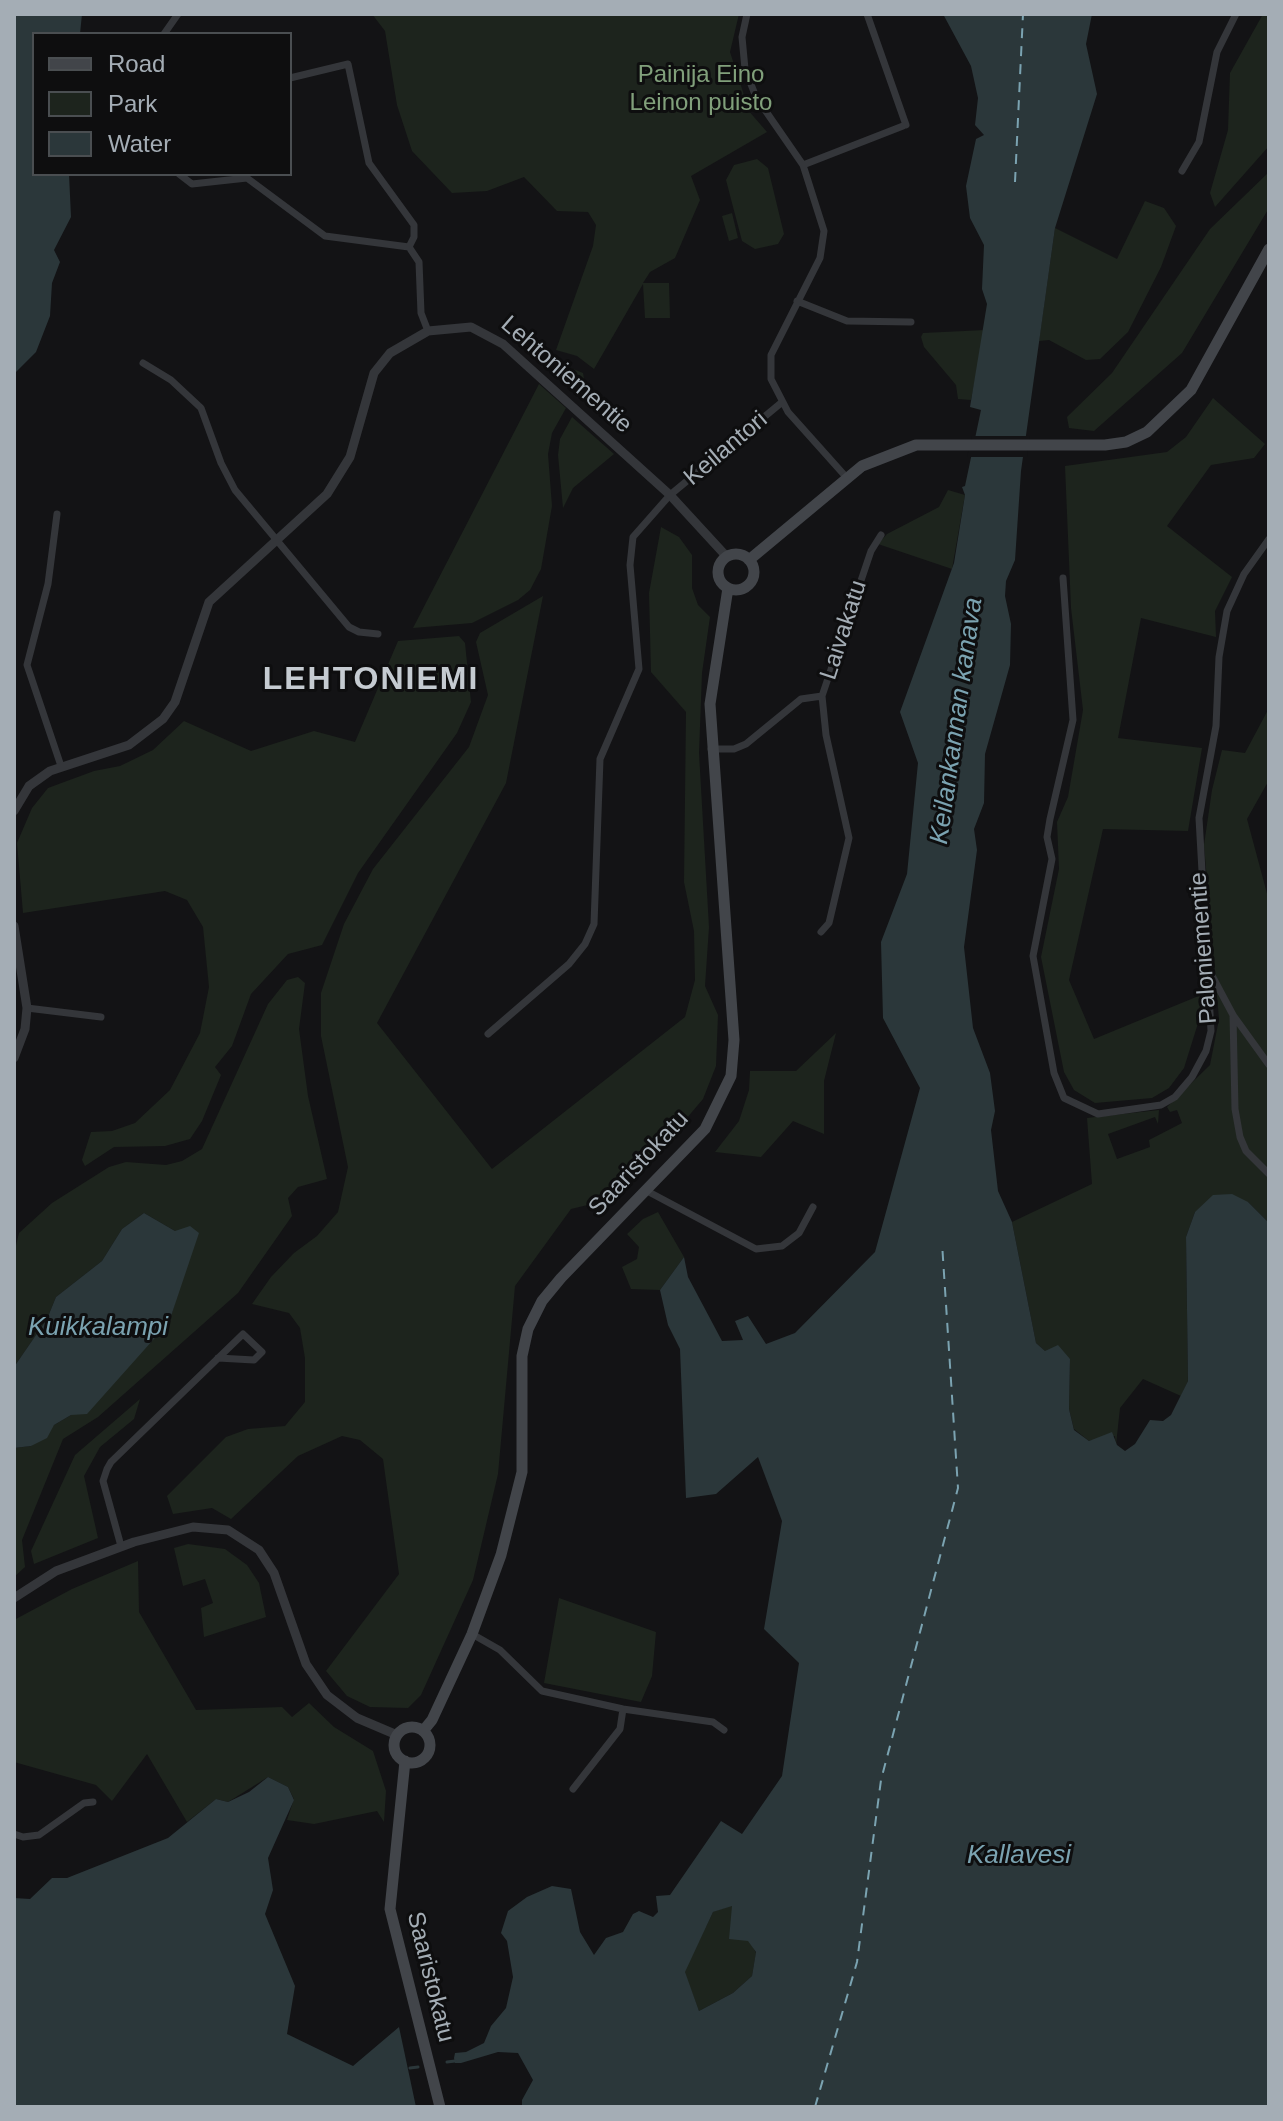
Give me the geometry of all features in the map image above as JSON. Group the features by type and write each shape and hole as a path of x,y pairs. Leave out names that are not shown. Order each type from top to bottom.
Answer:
{"main road":[{"path":"749,560 869,461 916,445 1105,445 1126,442 1147,432 1191,390 1269,249"},
{"path":"741,555 749,560 754,569 750,583 737,590 728,588 719,576 720,565 727,557 741,555"},
{"name":"Saaristokatu","path":"423,1731 432,1720 472,1634 501,1555 522,1472 522,1356 528,1329 542,1301 561,1278 705,1129 731,1076 734,1040 710,704 728,588"},
{"path":"412,1727 423,1731 429,1740 426,1757 416,1762 405,1761 395,1750 397,1735 412,1727"},
{"name":"Saaristokatu","path":"405,1761 390,1909 440,2107"}],"street":[{"path":"165,32 178,14"},
{"path":"747,14 742,37 745,69 756,97 803,165 820,212 825,243 771,355 771,379 781,403 847,478"},
{"path":"803,165 905,126 867,14"},
{"path":"1182,171 1199,142 1217,52 1236,14"},
{"path":"292,78 348,64 369,163 414,225 414,237 409,247"},
{"path":"182,176 192,184 247,176 325,236 409,247 419,262 421,313 428,331"},
{"path":"797,301 847,321 911,322"},
{"name":"Lehtoniementie","path":"14,811 29,786 61,766 129,745 163,719 175,702 209,602 327,494 350,457 367,388 380,364 403,344 428,331 471,327 493,336 670,495 727,557"},
{"path":"143,363 171,380 201,408 221,463 235,490 349,627 359,632 378,634"},
{"name":"Keilantori","path":"488,1034 569,964 585,944 594,924 600,759 639,669 630,550 643,523 670,495 781,403"},
{"path":"57,514 48,584 27,665 61,766"},
{"name":"Laivakatu","path":"711,749 734,749 746,744 801,699 822,696 871,551 881,535"},
{"name":"Paloniementie","path":"1063,578 1073,720 1050,819 1047,837 1052,859 1033,956 1051,1061 1064,1098 1098,1114 1147,1108 1175,1097 1192,1077 1211,1031 1199,818 1216,726 1219,657 1227,611 1244,574 1269,539"},
{"path":"821,932 829,923 849,838 826,735 822,696"},
{"path":"14,926 27,1008 25,1029 14,1058"},
{"path":"1208,968 1233,1015 1269,1065"},
{"path":"27,1008 101,1017"},
{"path":"1233,1015 1235,1109 1240,1137 1246,1151 1269,1174"},
{"path":"647,1191 756,1249 769,1251 790,1240 809,1220 813,1207"},
{"path":"121,1546 103,1481 107,1469 218,1358 243,1334 262,1352 254,1360 218,1358"},
{"path":"14,1598 56,1571 121,1546 193,1527 228,1530 259,1550 274,1573 306,1664 327,1695 357,1718 397,1735"},
{"path":"472,1634 500,1650 542,1691 623,1709 713,1722 724,1730"},
{"path":"573,1789 620,1729 623,1709"},
{"path":"14,1834 23,1837 39,1835 84,1803 93,1802"}],"green space":[{"name":"Painija Eino Leinon puisto","path":"372,14 739,14 730,52 744,95 741,102 767,132 691,176 700,200 675,258 650,272 643,283 669,283 670,318 645,318 643,284 594,369 577,356 556,350 593,246 596,225 588,212 557,211 524,177 487,191 452,193 412,151 397,105 385,31"},
{"path":"1263,14 1269,14 1269,146 1215,207 1210,193 1228,130 1230,73"},
{"path":"757,159 768,168 784,234 778,244 755,249 742,241 726,180 734,165"},
{"path":"1269,172 1269,208 1182,353 1094,431 1069,428 1067,417 1112,373 1210,229"},
{"path":"1145,201 1164,208 1176,226 1161,267 1128,332 1100,359 1086,360 1049,340 1039,341 1055,228 1117,259"},
{"path":"732,213 738,238 729,241 722,216"},
{"path":"985,330 971,400 958,399 956,385 924,347 921,337 923,333"},
{"path":"556,362 583,373 585,385 581,392 548,363"},
{"path":"539,384 566,408 552,433 548,454 552,506 541,569 530,590 518,600 472,623 413,628"},
{"path":"1213,398 1265,444 1254,458 1211,465 1167,526 1232,577 1215,611 1216,637 1141,618 1118,738 1202,748 1188,831 1103,829 1069,980 1094,1039 1201,995 1199,1020 1184,1068 1169,1088 1152,1098 1095,1103 1074,1090 1064,1072 1041,957 1059,869 1057,822 1068,797 1083,710 1071,608 1065,466 1167,452 1186,437"},
{"path":"572,417 614,454 573,488 563,508 558,455 560,439"},
{"path":"948,490 965,495 952,569 878,544 887,534 939,507"},
{"path":"661,527 679,537 692,555 692,588 698,605 710,617 702,673 699,753 709,927 705,986 718,1015 716,1066 703,1099 658,1152 608,1200 571,1209 515,1286 498,1474 473,1580 421,1695 408,1708 370,1707 347,1696 326,1671 399,1574 383,1459 360,1440 342,1436 298,1456 231,1519 212,1508 173,1514 167,1496 226,1437 248,1429 285,1426 305,1402 305,1358 300,1328 289,1313 252,1304 271,1277 294,1253 317,1236 338,1212 348,1167 321,1036 321,993 344,924 373,869 469,747 488,695 476,642 480,633 543,596 506,783 377,1023 492,1169 685,1017 695,980 694,931 684,882 686,712 651,672 649,593"},
{"path":"459,636 465,643 471,702 457,733 358,873 322,945 288,954 251,994 232,1046 215,1067 221,1075 202,1121 190,1139 165,1146 114,1147 85,1166 82,1160 91,1132 112,1131 135,1123 170,1090 200,1033 209,987 203,927 187,900 165,891 23,913 17,843 32,808 48,788 94,771 120,766 153,750 184,721 251,751 314,731 355,742 398,641"},
{"path":"1269,708 1269,780 1247,819 1269,901 1269,1223 1248,1202 1195,1212 1186,1237 1188,1381 1181,1396 1143,1379 1120,1408 1116,1445 1115,1436 1089,1441 1074,1429 1069,1409 1070,1359 1045,1351 1036,1343 1012,1222 1092,1184 1087,1118 1159,1110 1158,1124 1155,1117 1108,1134 1117,1159 1150,1147 1149,1140 1182,1123 1177,1110 1170,1112 1167,1107 1210,1065 1219,1019 1204,845 1212,790 1222,750 1245,753"},
{"path":"298,977 305,983 299,1029 308,1096 327,1179 298,1187 288,1198 292,1216 238,1293 98,1417 63,1439 22,1540 25,1567 14,1577 14,1448 31,1446 54,1425 71,1415 169,1322 176,1299 175,1231 144,1213 122,1229 102,1261 56,1297 47,1319 14,1367 14,1254 19,1233 52,1203 109,1167 126,1162 166,1165 182,1161 202,1149 268,1004 287,980"},
{"path":"836,1033 824,1081 824,1134 793,1121 761,1157 715,1152 739,1121 749,1090 750,1071 796,1071"},
{"path":"658,1212 684,1257 660,1290 631,1289 622,1267 637,1259 639,1247 627,1234 643,1219"},
{"path":"140,1399 134,1419 100,1447 84,1476 98,1538 34,1564 31,1551 75,1455"},
{"path":"188,1544 225,1549 247,1565 259,1583 266,1617 204,1637 201,1608 213,1603 205,1579 183,1586 174,1548"},
{"path":"138,1561 139,1612 196,1710 282,1707 292,1717 309,1703 334,1727 373,1751 386,1791 384,1822 377,1811 314,1824 287,1820 294,1799 288,1787 268,1777 228,1802 216,1799 187,1822 147,1754 112,1801 96,1785 14,1762 14,1620 72,1589"},
{"path":"559,1598 656,1632 652,1676 641,1702 544,1683"},
{"path":"732,1905 756,1953 752,1976 733,1993 699,2011 684,1972 713,1912"}],"water":[{"path":"14,14 82,14 80,32 32,32 32,176 69,176 71,217 54,250 60,262 52,283 50,316 36,352 14,374"},
{"name":"Kallavesi","path":"943,14 1092,14 1086,44 1097,94 1055,228 1021,471 1015,560 1006,581 1005,596 1011,624 1010,665 985,754 984,803 974,829 977,850 964,947 973,1028 990,1073 995,1111 991,1130 998,1191 1012,1222 1036,1343 1045,1351 1058,1345 1070,1359 1069,1409 1074,1430 1089,1441 1112,1432 1117,1445 1125,1451 1135,1444 1150,1420 1163,1421 1171,1415 1188,1381 1186,1237 1195,1212 1213,1195 1232,1194 1248,1202 1269,1223 1269,2107 522,2107 522,2100 533,2080 518,2053 498,2052 461,2063 455,2063 454,2058 455,2053 466,2052 484,2043 491,2026 506,2008 513,1977 507,1941 501,1933 508,1911 527,1897 552,1886 571,1889 580,1932 594,1955 606,1938 623,1932 633,1914 639,1911 653,1917 658,1912 656,1896 670,1895 721,1821 742,1834 782,1776 799,1663 764,1629 782,1521 758,1457 716,1494 686,1498 680,1349 668,1325 660,1290 684,1257 688,1277 722,1341 743,1340 735,1321 748,1316 766,1344 795,1333 875,1252 920,1088 883,1018 881,942 907,874 918,763 900,712 954,563 965,495 962,487 965,486 981,410 970,407 987,304 982,289 984,245 970,218 966,186 976,139 984,135 975,125 978,98 971,66","holes":["732,1906 729,1939 748,1941 756,1952 752,1976 733,1993 699,2011 685,1972 713,1912"]},
{"name":"Kuikkalampi","path":"144,1213 175,1231 190,1226 199,1233 169,1322 87,1414 71,1415 54,1425 47,1438 31,1446 14,1448 14,1367 47,1319 56,1297 102,1261 122,1229"},
{"path":"268,1777 288,1787 294,1800 268,1858 273,1890 265,1914 295,1986 287,2034 353,2066 399,2027 416,2107 14,2107 14,1898 30,1899 52,1878 67,1878 168,1838 216,1799 228,1802 249,1792"}],"pier":[{"path":"972,436 1030,436 1027,457 967,457"}],"waterway":[{"path":"447,2062 455,2061"},
{"path":"410,2068 418,2067"}],"ferry route":[{"path":"1015,182 1023,14"},
{"path":"815,2107 857,1962 881,1780 958,1488 942,1243"}],"district":[{"name":"LEHTONIEMI","path":"371,680"}],"water label":[{"name":"Keilankannan kanava","path":"957,721"}]}
